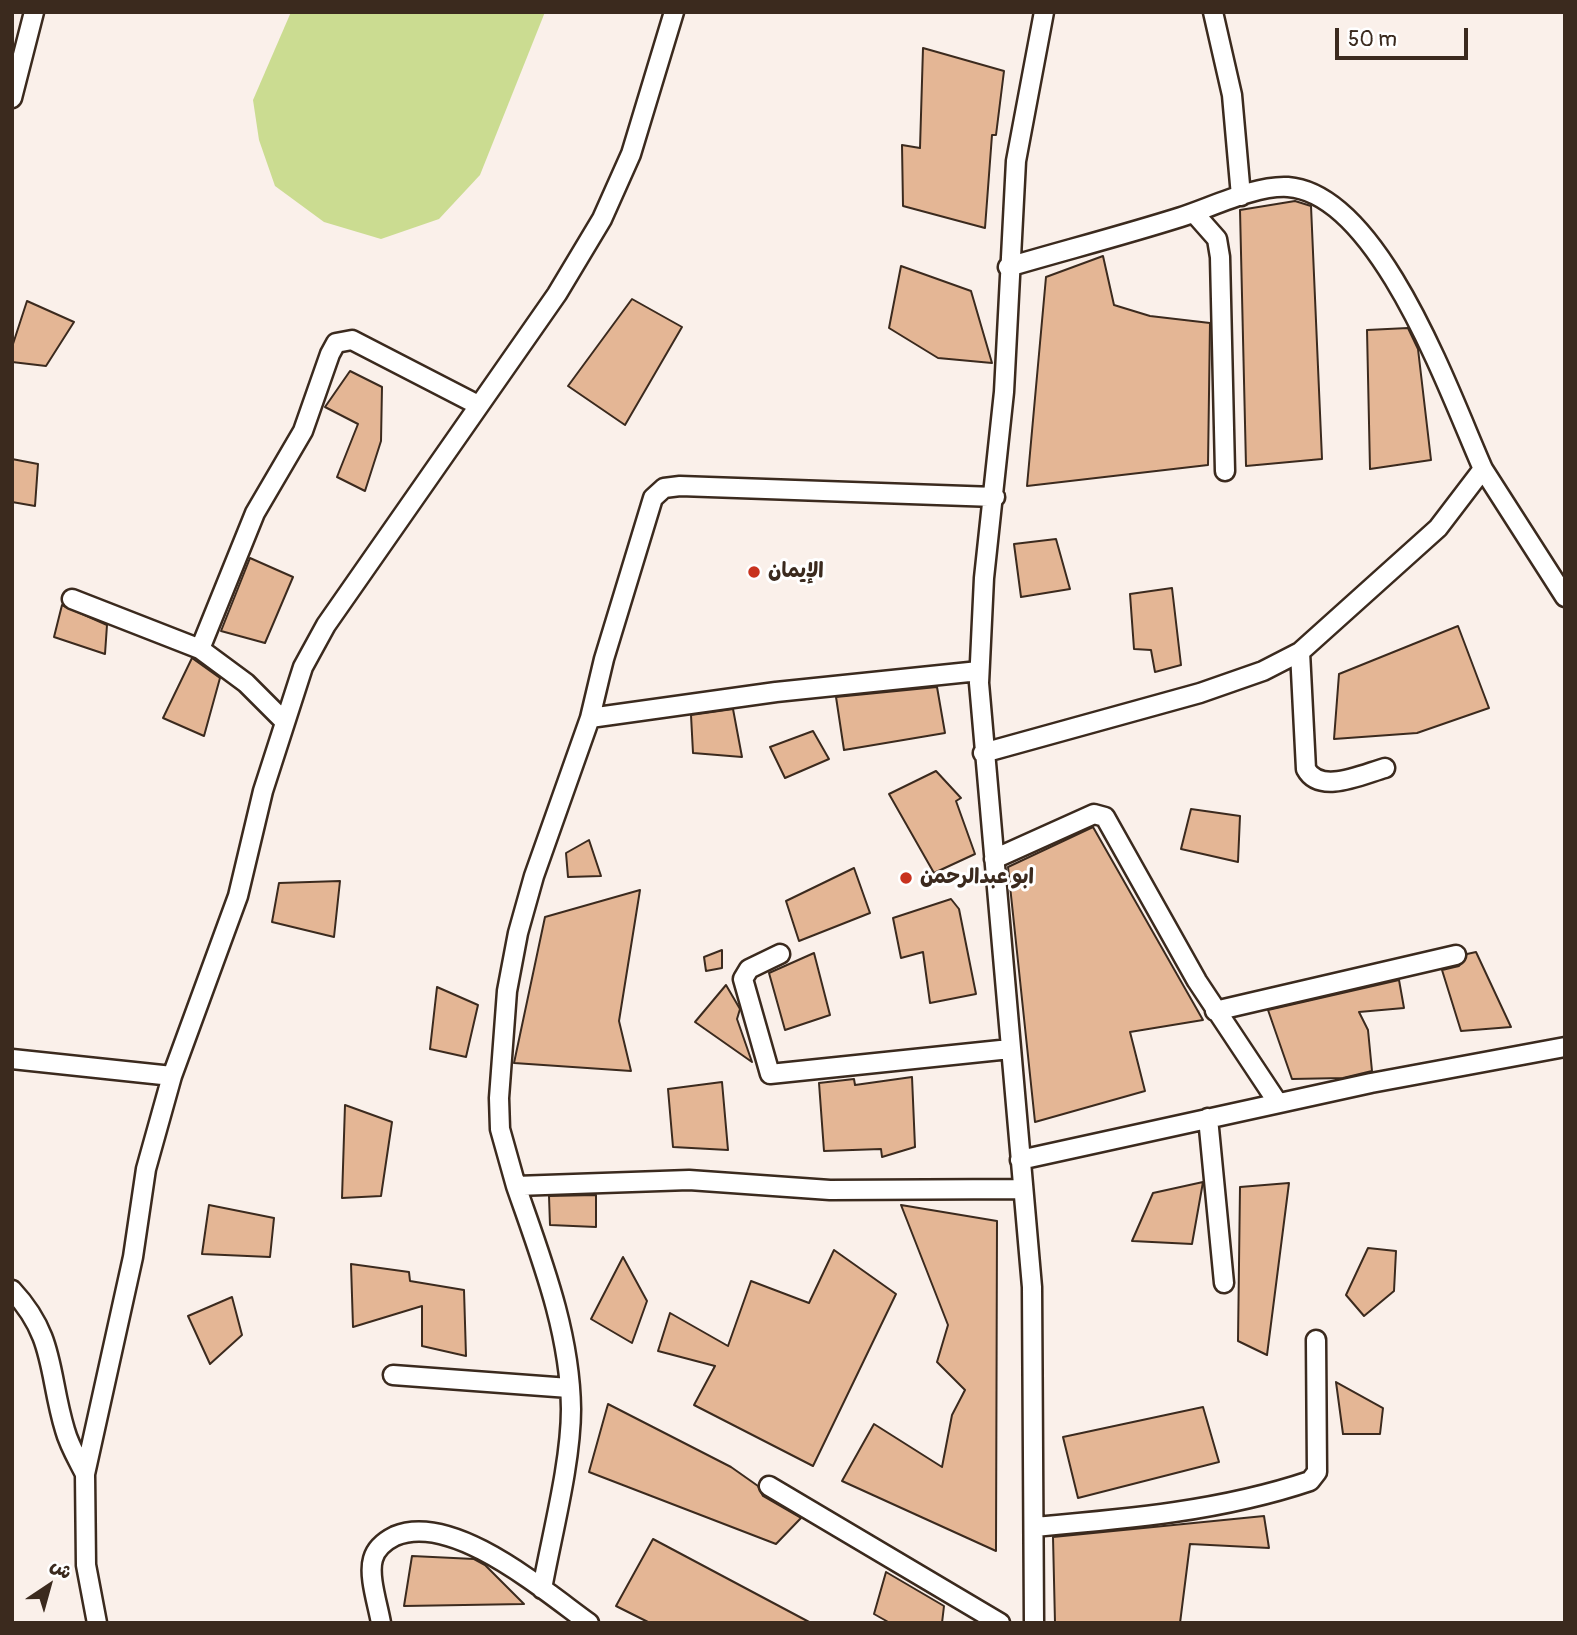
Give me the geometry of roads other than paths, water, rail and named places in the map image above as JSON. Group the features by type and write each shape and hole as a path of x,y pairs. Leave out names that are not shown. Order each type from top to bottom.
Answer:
{"street":[{"path":"12,98 34,12"},
{"path":"97,1623 86,1564 85,1475 133,1257 146,1169 172,1076 237,896 262,791 303,667 326,625 557,294 602,219 631,154 674,12"},
{"path":"1034,1623 1032,1297 983,753 979,671 984,578 995,497 1004,392 1008,267 1016,161 1044,12"},
{"path":"1213,12 1232,95 1241,196"},
{"path":"1008,267 1241,196 1284,187 1302,188 1327,200 1359,229 1379,254 1423,335 1483,469 1565,597"},
{"path":"1194,212 1217,239 1220,257 1225,471"},
{"path":"200,649 255,513 299,440 336,343 352,340 478,405"},
{"path":"983,753 1200,693 1263,671 1300,652 1438,528 1483,469"},
{"path":"542,1589 569,1439 569,1388 560,1319 500,1129 500,1061 507,991 518,933 534,876 590,718 604,659 650,504 664,488 680,485 995,497"},
{"path":"72,599 200,649 246,682 285,722"},
{"path":"1300,652 1306,769 1309,775 1321,782 1331,782 1385,768"},
{"path":"590,718 776,692 979,671"},
{"path":"994,859 1094,814 1104,817 1215,1011 1278,1103"},
{"path":"780,954 749,969 743,979 770,1074 1010,1049"},
{"path":"1215,1011 1457,955"},
{"path":"1020,1160 1452,1066 1565,1047"},
{"path":"12,1059 81,1064 172,1076"},
{"path":"1208,1118 1224,1283"},
{"path":"516,1186 689,1180 830,1190 1021,1189"},
{"path":"12,1290 35,1315 44,1336 65,1430 85,1475"},
{"path":"1034,1527 1141,1518 1218,1504 1310,1481 1317,1472 1316,1340"},
{"path":"393,1375 569,1388"},
{"path":"769,1486 1000,1623"},
{"path":"381,1623 372,1561 379,1546 410,1531 453,1536 542,1589 589,1623"}],"place":[{"name":"الإيمان","path":"754,572"},
{"name":"ابو عبدالرحمن","path":"906,878"}]}
